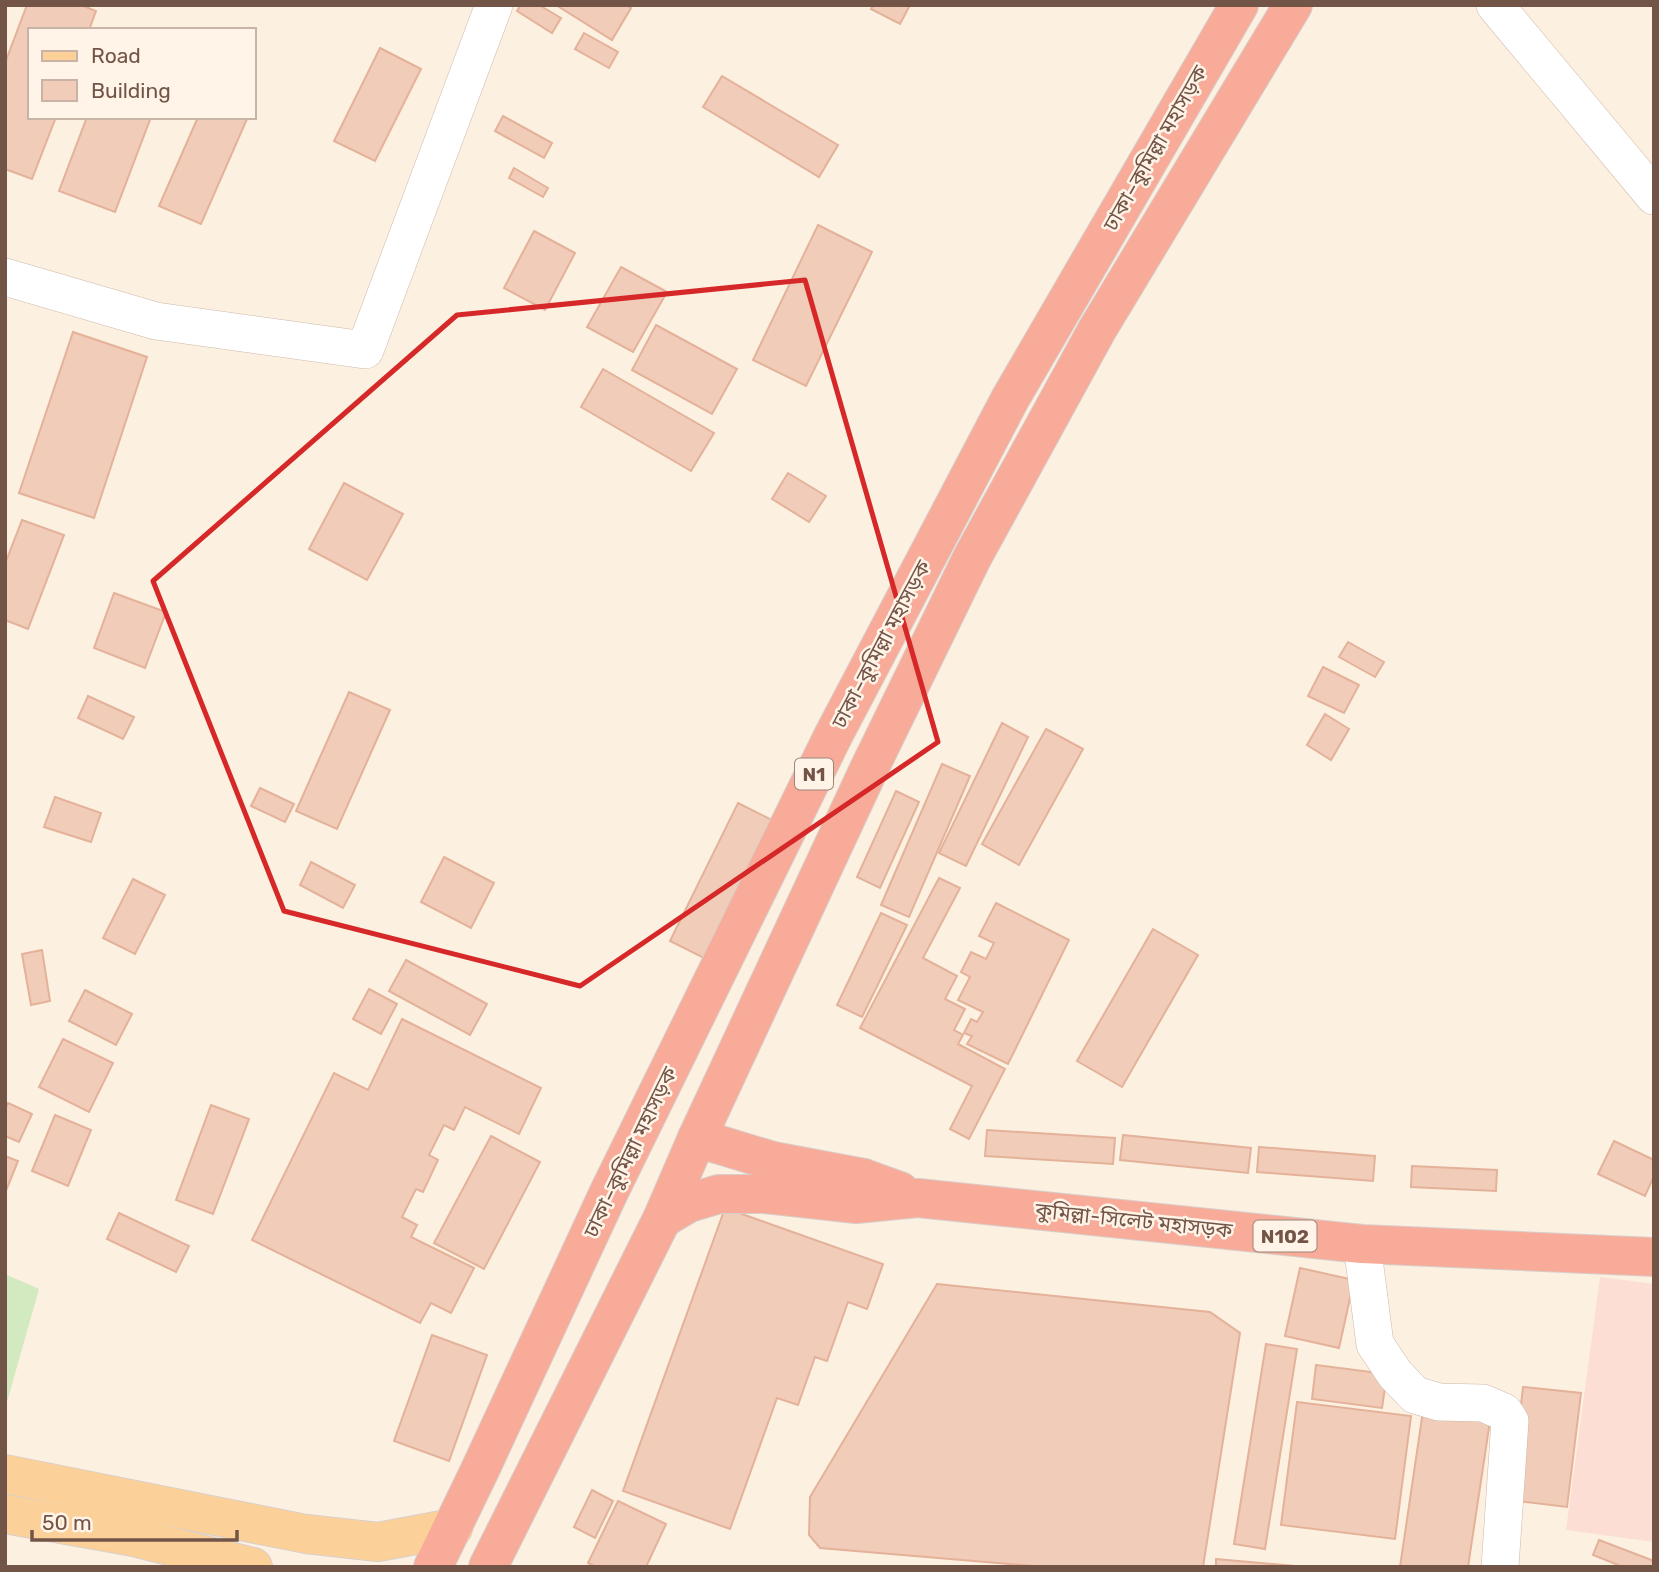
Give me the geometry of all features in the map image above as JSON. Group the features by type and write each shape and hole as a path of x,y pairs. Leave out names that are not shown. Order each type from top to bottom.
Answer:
{"highway":[{"name":"ঢাকা–কুমিল্লা মহাসড়ক","path":"433,1567 610,1192 833,736 1010,399 1239,5"},
{"name":"ঢাকা–কুমিল্লা মহাসড়ক","path":"488,1567 662,1219 869,769 972,558 1097,330 1293,5"},
{"path":"751,1025 733,1077 733,1113 751,1146 773,1161"},
{"name":"N102","path":"697,1138 773,1161 864,1178 918,1198"},
{"name":"কুমিল্লা-সিলেট মহাসড়ক","path":"662,1219 689,1203 719,1194 765,1194 856,1204 918,1198 1362,1244 1654,1257"}],"main road":[{"path":"5,1474 306,1534 378,1542 453,1528"},
{"path":"5,1514 134,1537 253,1567"}],"street":[{"path":"5,277 156,321 365,350 494,5"},
{"path":"1495,5 1654,196"},
{"path":"1362,1244 1375,1344 1395,1374 1415,1395 1439,1402 1482,1403 1504,1412 1510,1421 1500,1567"}],"highlighted area":[{"path":"805,280 938,742 580,986 284,911 153,581 457,315"}],"shaded area":[{"path":"1600,1277 1654,1284 1654,1542 1566,1530"}],"green space":[{"path":"5,1274 39,1289 5,1409"}],"building":[{"path":"27,5 81,5 96,11 90,28 28,28 28,119 55,119 32,179 5,169 5,63"},
{"path":"521,5 539,5 561,18 552,33 517,11"},
{"path":"556,5 626,5 631,8 612,40"},
{"path":"873,5 910,5 900,24 871,9"},
{"path":"584,33 618,52 609,68 575,49"},
{"path":"380,48 421,69 375,161 334,141"},
{"path":"722,76 838,145 819,177 703,107"},
{"path":"503,116 552,143 544,158 495,131"},
{"path":"86,119 150,119 115,212 59,191"},
{"path":"197,119 247,119 201,224 159,206"},
{"path":"514,168 548,188 543,197 509,178"},
{"path":"818,225 872,252 806,386 753,360"},
{"path":"534,231 575,253 545,310 504,288"},
{"path":"621,267 667,292 633,352 587,327"},
{"path":"656,325 737,369 712,414 632,370"},
{"path":"73,332 147,357 94,518 19,493"},
{"path":"603,369 714,433 691,471 581,407"},
{"path":"788,473 826,496 809,522 772,499"},
{"path":"344,483 403,514 367,580 309,549"},
{"path":"22,520 64,535 28,629 5,620 5,564"},
{"path":"114,593 166,612 145,668 94,648"},
{"path":"1348,642 1384,662 1375,677 1339,657"},
{"path":"1323,667 1359,685 1344,713 1308,696"},
{"path":"349,692 390,710 337,829 296,811"},
{"path":"88,696 134,717 123,739 78,718"},
{"path":"1325,714 1349,729 1331,760 1307,745"},
{"path":"1002,723 1028,737 966,866 939,853"},
{"path":"1046,729 1083,749 1019,865 982,844"},
{"path":"942,764 970,776 909,917 881,905"},
{"path":"260,788 294,804 285,822 251,806"},
{"path":"896,791 919,802 880,888 857,877"},
{"path":"55,797 101,813 91,842 44,827"},
{"path":"738,803 780,824 712,962 670,941"},
{"path":"444,857 494,883 471,928 421,902"},
{"path":"311,862 355,885 343,908 300,885"},
{"path":"939,878 960,888 923,958 957,976 945,999 965,1009 954,1030 963,1035 958,1044 1005,1069 969,1139 950,1129 972,1086 860,1028"},
{"path":"133,879 165,895 135,954 103,938"},
{"path":"996,903 1069,940 1008,1064 967,1044 972,1036 964,1033 971,1019 977,1022 983,1012 958,1000 970,977 961,972 971,952 986,959 994,943 979,936"},
{"path":"881,913 907,925 862,1017 837,1005"},
{"path":"1153,929 1198,955 1122,1087 1077,1061"},
{"path":"42,950 50,1001 31,1005 22,954"},
{"path":"406,960 487,1004 470,1035 389,991"},
{"path":"369,989 397,1004 381,1034 353,1019"},
{"path":"85,990 132,1014 116,1045 69,1021"},
{"path":"402,1019 541,1088 519,1134 465,1107 454,1130 444,1125 429,1155 438,1160 423,1192 416,1189 402,1217 417,1225 411,1237 474,1268 451,1313 431,1303 420,1323 252,1240 334,1073 368,1090"},
{"path":"63,1039 113,1063 89,1112 39,1087"},
{"path":"8,1103 32,1114 19,1142 5,1136 5,1109"},
{"path":"211,1105 249,1119 213,1214 176,1200"},
{"path":"55,1115 91,1130 68,1186 32,1171"},
{"path":"987,1130 1115,1138 1113,1164 985,1156"},
{"path":"1123,1135 1251,1148 1248,1173 1120,1160"},
{"path":"491,1136 540,1162 484,1269 434,1243"},
{"path":"1614,1141 1654,1160 1654,1176 1645,1196 1598,1174"},
{"path":"1259,1147 1375,1156 1373,1181 1257,1172"},
{"path":"5,1156 18,1161 5,1193"},
{"path":"1412,1166 1497,1170 1496,1191 1411,1187"},
{"path":"725,1208 883,1264 867,1309 848,1302 827,1361 815,1357 798,1405 777,1398 730,1529 623,1491"},
{"path":"119,1213 189,1246 176,1272 107,1239"},
{"path":"1300,1268 1354,1280 1339,1348 1285,1336"},
{"path":"937,1284 1210,1312 1240,1333 1203,1567 1044,1567 820,1548 809,1535 810,1497"},
{"path":"432,1335 487,1355 449,1461 394,1441"},
{"path":"1266,1344 1297,1349 1265,1549 1234,1544"},
{"path":"1316,1365 1387,1374 1382,1408 1312,1399"},
{"path":"1523,1387 1581,1393 1567,1507 1510,1500"},
{"path":"1297,1402 1411,1416 1395,1539 1281,1525"},
{"path":"1423,1411 1490,1421 1468,1567 1400,1567"},
{"path":"592,1490 613,1501 595,1538 574,1527"},
{"path":"618,1501 666,1524 646,1567 596,1567 588,1563"},
{"path":"1599,1540 1654,1561 1654,1567 1623,1567 1593,1555"},
{"path":"1216,1559 1307,1567 1216,1567"}]}
